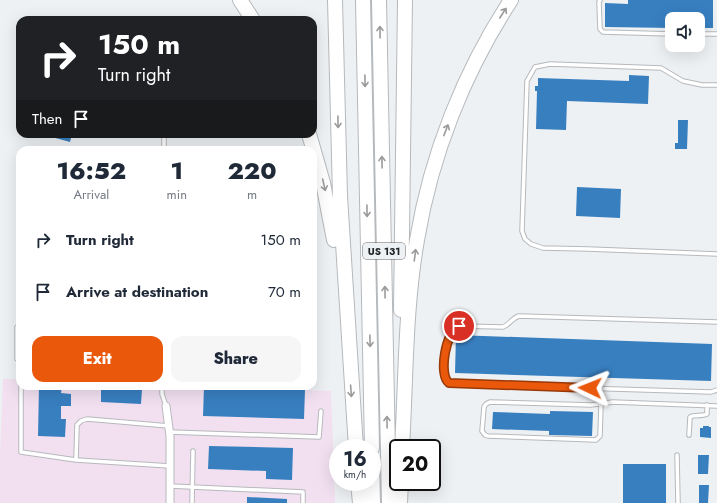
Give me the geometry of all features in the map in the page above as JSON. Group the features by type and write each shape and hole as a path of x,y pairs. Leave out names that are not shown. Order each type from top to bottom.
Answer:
{"highway":[{"path":"240,0 251,16"},
{"path":"335,0 340,196 349,364 355,439"},
{"name":"US 131","path":"363,0 372,439"},
{"name":"US 131","path":"379,0 389,503"},
{"path":"402,439 400,316 405,0"},
{"path":"402,439 412,276 417,240 429,185 445,132 466,82 497,21 511,0"},
{"path":"317,163 330,215 349,364"},
{"path":"359,491 360,503"},
{"path":"373,491 373,503"},
{"path":"400,503 401,491"}],"street":[{"path":"166,406 169,429 170,503"}],"lane":[{"path":"600,0 600,29 603,32 665,34"},
{"path":"705,34 717,34"},
{"path":"717,85 702,85 683,81 661,68 550,64 535,67 527,81 522,231 525,239 531,244 543,248 717,254"},
{"path":"717,322 519,316 503,327 459,326 455,328 449,338 445,353 444,375 448,382 454,384 711,392 717,390"},
{"path":"21,390 21,452 76,460 170,466"},
{"path":"162,390 166,406"},
{"path":"601,404 600,436 596,440 488,436 485,435 482,430 484,406 490,402 584,405 613,402 717,406"},
{"path":"689,435 690,417 703,416 707,414 707,405"},
{"path":"76,460 77,425 81,421 87,419 169,429 319,437 321,411"},
{"path":"192,503 193,451"},
{"path":"677,455 678,503"},
{"path":"170,486 303,492 303,503"}],"shaded area":[{"path":"3,379 16,379 16,390 331,391 333,439 329,439 329,491 335,491 335,503 0,503"}],"building":[{"path":"628,0 713,0 713,28 705,28 705,12 665,12 665,28 605,27 605,3 628,4"},
{"path":"629,75 649,76 648,104 567,101 566,130 536,129 537,91 535,91 535,86 538,86 538,78 629,81"},
{"path":"678,120 688,120 687,149 675,149 675,143 678,143"},
{"path":"55,138 71,138 70,142"},
{"path":"577,187 621,189 620,218 576,216"},
{"path":"456,335 712,344 711,381 455,373"},
{"path":"39,390 61,390 61,393 71,394 71,406 61,406 61,419 66,419 65,437 38,436"},
{"path":"101,390 142,390 141,404 101,402"},
{"path":"204,390 305,390 304,419 203,416"},
{"path":"550,411 593,412 592,436 549,435 549,431 492,429 493,412 550,414"},
{"path":"703,426 711,427 711,438 700,437 700,428 703,428"},
{"path":"209,446 293,448 292,480 266,479 266,471 208,469"},
{"path":"698,455 709,455 708,474 698,474"},
{"path":"623,464 666,464 666,503 623,503"},
{"path":"699,485 709,485 708,503 699,503"},
{"path":"247,497 287,499 287,503 247,503"}],"route":[{"path":"459,326 456,327 450,335 445,353 444,377 449,383 590,388"}]}
